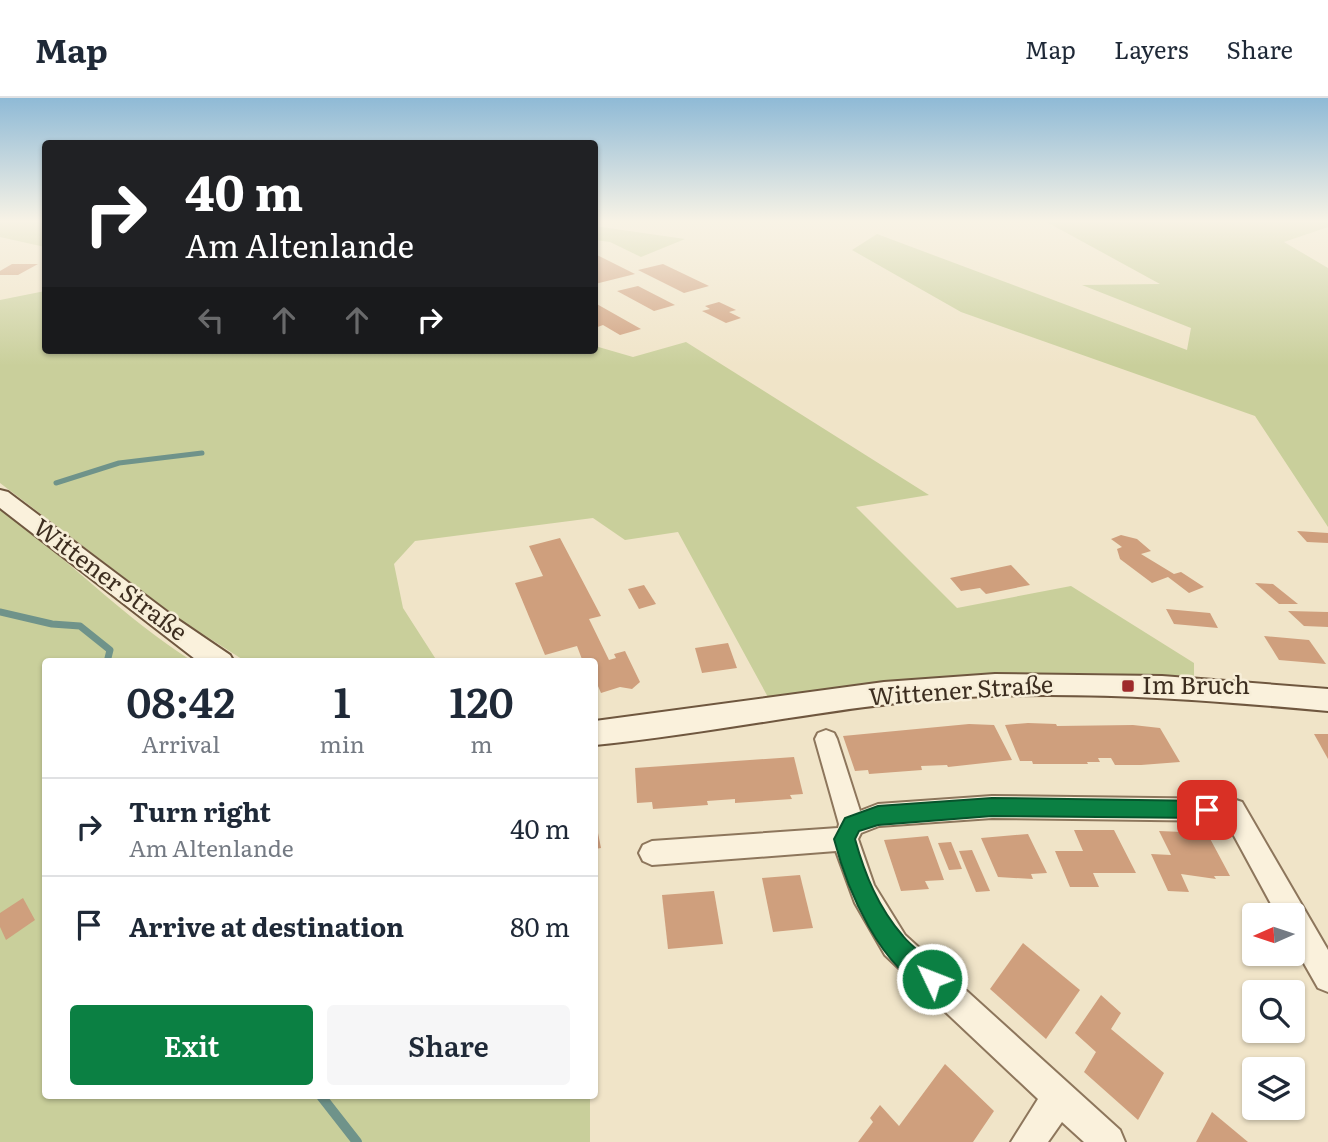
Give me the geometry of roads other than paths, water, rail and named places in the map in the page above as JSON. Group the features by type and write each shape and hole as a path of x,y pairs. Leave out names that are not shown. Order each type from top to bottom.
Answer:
{"main road":[{"name":"Wittener Straße","path":"0,497 165,624 214,658"},
{"name":"Wittener Straße","path":"598,733 883,693 948,688 1060,684 1140,686 1328,700"}],"street":[{"path":"826,739 848,832 853,872 870,909 895,946 1108,1142"},
{"path":"652,853 848,832 878,816 992,807 1233,810 1286,903"},
{"path":"1306,939 1328,978"},
{"path":"1028,1142 1059,1098"}],"waterway":[{"path":"56,483 119,463 202,453"},
{"path":"0,612 52,624 80,626 110,650 108,658"},
{"path":"323,1099 357,1142"}],"place":[{"name":"Im Bruch","path":"1128,686"}]}
